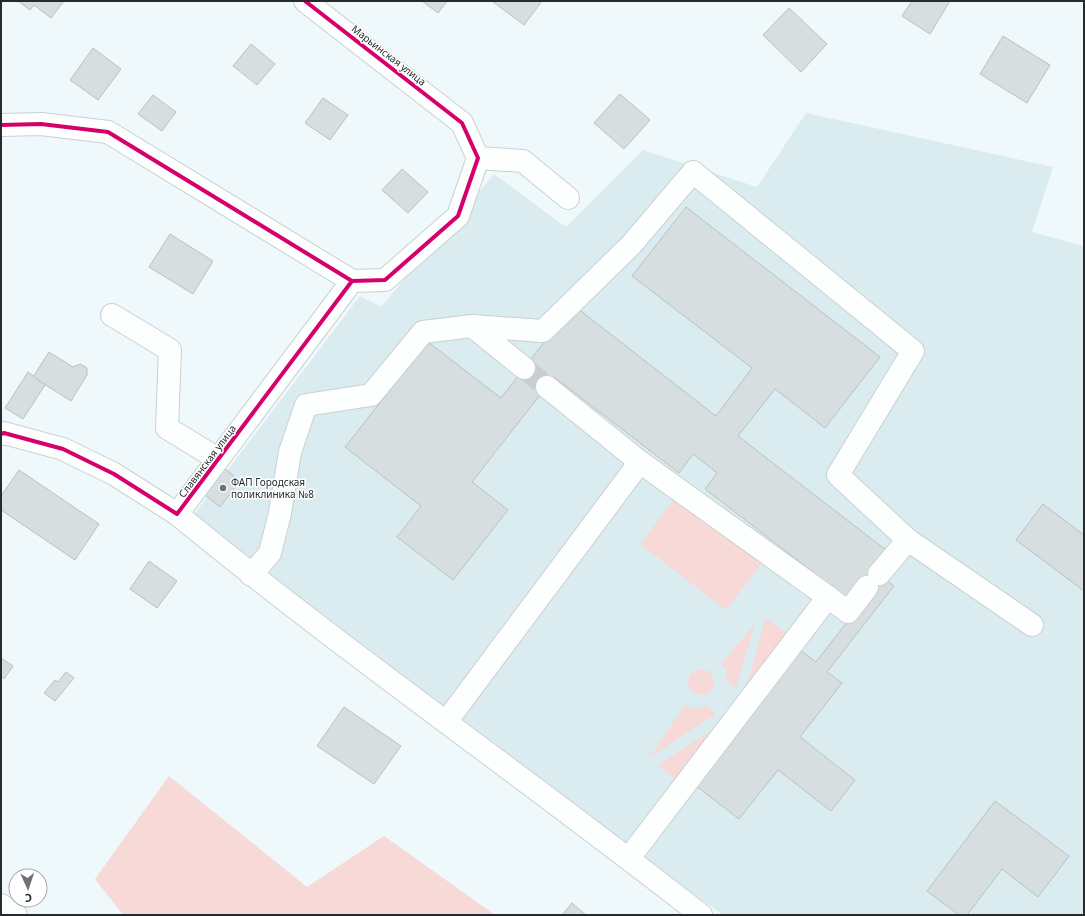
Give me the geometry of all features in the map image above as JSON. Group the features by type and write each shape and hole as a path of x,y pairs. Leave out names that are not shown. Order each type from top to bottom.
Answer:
{"street":[{"name":"Марьинская улица","path":"314,3 462,123 478,158"},
{"path":"1,126 41,124 108,132 352,280 385,280 458,216 478,158 523,161 568,198"},
{"path":"251,574 270,552 280,513 290,452 306,405 371,395 424,332 472,326 543,331 631,245 693,172 913,351 838,475 908,540 1032,626"},
{"name":"Славянская улица","path":"177,514 352,280"},
{"path":"112,315 170,350 167,428 218,459"},
{"path":"472,326 524,368"},
{"path":"547,386 640,462 848,612 908,540"},
{"path":"1,434 4,433 63,449 114,474 177,514 251,574 629,858 701,915"},
{"path":"446,722 640,462"},
{"path":"629,858 828,597"},
{"path":"1,905 16,915"}],"shaded area":[{"path":"806,113 1053,167 1032,232 1084,246 1084,915 723,915 285,598 189,521 360,296 381,307 494,174 566,227 643,150 757,187"},
{"path":"676,497 762,563 726,610 640,544"},
{"path":"766,618 790,635 744,694"},
{"path":"755,624 736,688 726,682 727,671 721,664"},
{"path":"701,669 710,673 714,682 710,691 701,695 692,691 688,682 692,673"},
{"path":"685,705 695,709 707,706 716,714 650,757"},
{"path":"723,723 677,781 658,765"},
{"path":"169,776 307,887 384,836 495,915 123,915 95,879"}],"building":[{"path":"18,1 64,1 51,18 34,5 30,10"},
{"path":"422,1 447,1 438,13"},
{"path":"492,1 542,1 524,25"},
{"path":"912,1 950,1 930,34 902,16"},
{"path":"789,8 827,44 801,72 763,35"},
{"path":"1003,36 1050,65 1027,103 980,74"},
{"path":"251,44 275,64 257,85 233,66"},
{"path":"93,48 121,69 98,100 70,80"},
{"path":"620,94 650,120 624,149 594,123"},
{"path":"153,95 176,112 162,131 138,114"},
{"path":"323,98 348,115 330,140 305,123"},
{"path":"402,169 428,192 408,213 382,190"},
{"path":"686,207 880,357 825,428 775,389 738,436 886,550 872,569 894,586 827,672 842,683 800,737 855,780 831,811 778,770 739,819 695,785 800,650 816,662 872,590 848,599 705,489 717,473 693,454 679,473 554,377 472,482 508,510 453,580 397,537 421,506 345,447 428,342 501,398 573,305 716,416 752,368 632,276"},
{"path":"170,234 213,261 193,294 149,267"},
{"path":"49,352 73,367 80,364 87,368 87,375 71,401 33,377"},
{"path":"28,372 45,385 23,419 5,408"},
{"name":"ФАП Городская поликлиника №8","path":"224,468 240,481 220,507 205,495"},
{"path":"19,470 99,524 75,560 1,510 1,496"},
{"path":"1043,504 1084,535 1084,591 1016,540"},
{"path":"149,561 177,581 157,608 130,589"},
{"path":"1,658 13,666 4,679 1,676"},
{"path":"66,672 74,678 55,701 44,693 55,680 58,682"},
{"path":"344,707 401,746 374,784 317,746"},
{"path":"995,801 1069,856 1038,897 1002,869 967,915 959,915 927,891"},
{"path":"572,903 586,915 562,915"}],"tunnel":[{"path":"524,368 547,387"}],"cycle path":[{"path":"1,125 41,124 108,132 352,281 385,280 458,216 478,158 462,123 305,1"},
{"path":"1,434 4,433 63,449 114,474 177,514 352,281"}],"place":[{"name":"ФАП Городская поликлиника №8","path":"223,488"}]}
